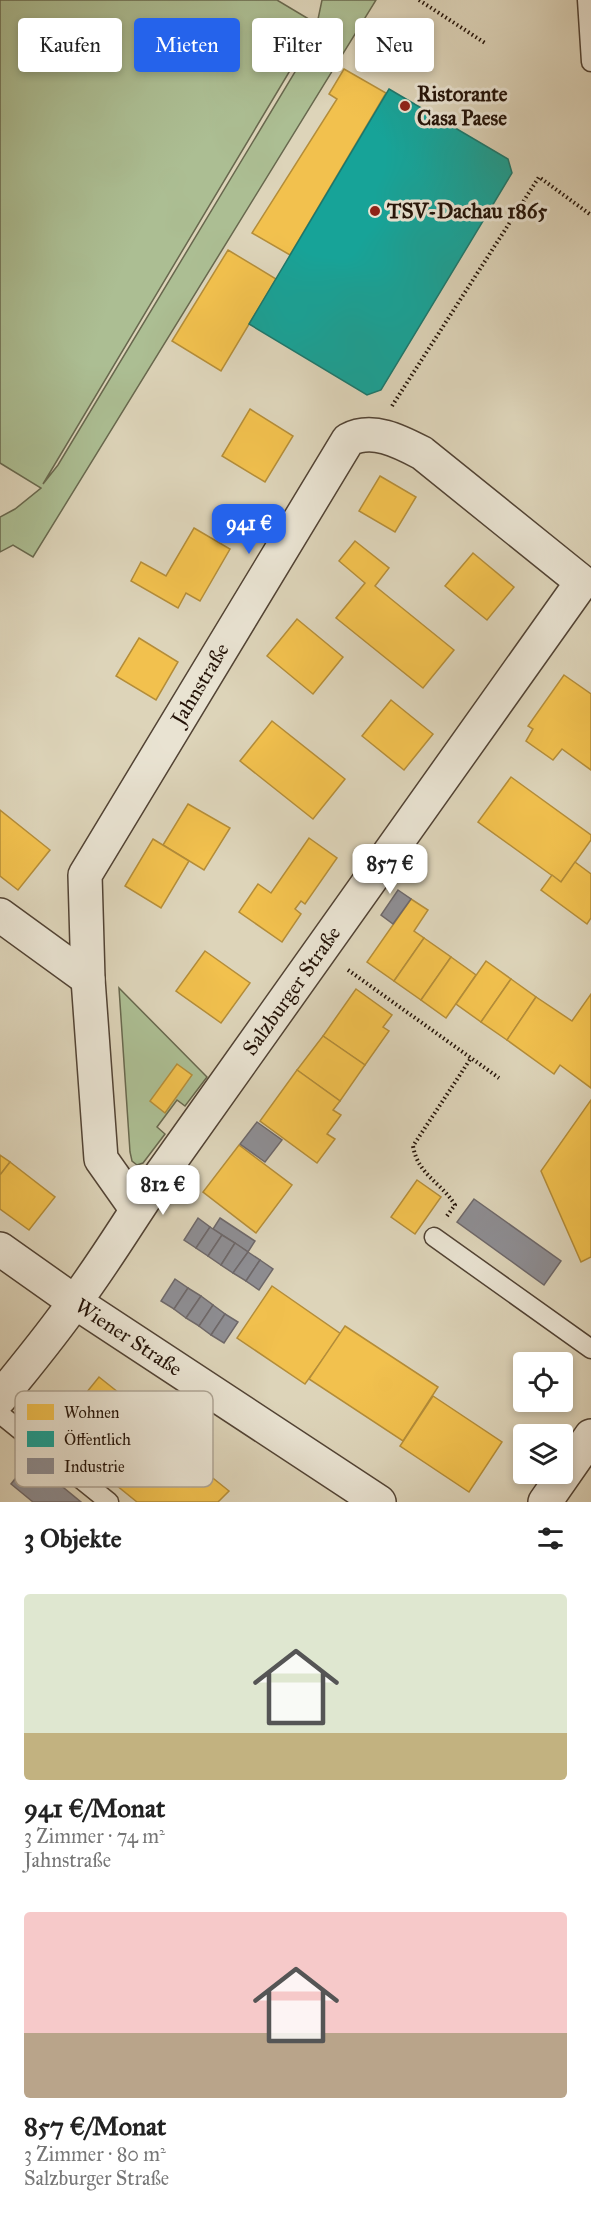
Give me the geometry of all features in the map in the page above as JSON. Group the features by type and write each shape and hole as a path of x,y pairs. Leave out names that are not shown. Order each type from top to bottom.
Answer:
{"street":[{"name":"Jahnstraße","path":"132,1217 100,1159 87,979 84,875 348,440 357,435 375,435"},
{"path":"375,435 398,441 422,453 587,573"},
{"name":"Salzburger Straße","path":"132,1217 587,573"},
{"path":"0,915 87,979"},
{"path":"0,1398 75,1302 132,1217"},
{"name":"Wiener Straße","path":"0,1249 75,1302 210,1391"},
{"name":"Wiener Straße","path":"213,1393 379,1502"},
{"path":"545,1502 591,1436"}],"lane":[{"path":"586,0 591,62"},
{"path":"434,1237 591,1349"},
{"path":"0,1414 15,1426"},
{"path":"91,1487 110,1502"}],"path":[{"path":"418,0 485,44"},
{"path":"375,435 539,177 591,215"},
{"path":"481,268 487,272"},
{"path":"427,352 432,356"},
{"path":"319,950 499,1077"},
{"path":"434,1237 455,1204 444,1189 421,1170 413,1146 471,1058"}],"green space":[{"path":"0,0 277,0 307,18 252,18 252,72 289,72 43,484 58,465 295,72 332,72 33,557 13,545 0,552 0,517 15,509 41,488 0,463"},
{"path":"322,0 376,0 365,18 355,18 355,34 343,54 343,18 318,18"},
{"path":"119,988 207,1077 185,1106 177,1100 157,1127 165,1134 143,1163 137,1165 132,1161 130,1152"}],"building: Wohnen":[{"path":"344,69 386,93 290,255 252,233 337,99 329,94"},
{"path":"228,250 276,279 221,371 172,341"},
{"path":"250,409 293,436 265,482 222,456"},
{"path":"380,476 416,497 395,532 359,511"},
{"path":"194,528 230,549 200,601 186,593 178,608 131,581 141,562 166,576"},
{"path":"355,541 389,568 375,586 454,650 423,688 336,618 365,583 339,561"},
{"path":"473,553 514,587 487,620 445,586"},
{"path":"297,619 343,657 313,694 267,656"},
{"path":"139,638 178,662 156,700 116,676"},
{"path":"564,675 591,694 591,770 562,749 553,760 526,741 533,729 528,726"},
{"path":"391,700 433,734 404,770 362,736"},
{"path":"272,721 345,779 313,819 240,761"},
{"path":"511,777 591,835 591,840 561,882 478,822"},
{"path":"188,804 230,828 204,870 163,845"},
{"path":"0,810 50,850 18,890 0,876"},
{"path":"309,838 337,858 305,904 301,901 295,909 301,914 282,942 239,912 258,884 271,893"},
{"path":"153,839 189,861 161,908 125,886"},
{"path":"575,862 591,874 591,918 587,924 541,890 552,875 561,882"},
{"path":"411,899 428,910 414,931 424,938 394,981 367,962"},
{"path":"424,938 451,957 421,1000 394,981"},
{"path":"205,951 250,983 221,1023 176,991"},
{"path":"451,957 476,975 446,1018 421,1000"},
{"path":"486,961 511,979 481,1022 456,1004"},
{"path":"511,979 536,997 507,1040 481,1022"},
{"path":"356,989 392,1015 383,1027 389,1031 365,1065 323,1036"},
{"path":"591,994 591,1088 560,1065 554,1074 507,1040 536,997 572,1021"},
{"path":"323,1036 365,1065 340,1101 297,1070"},
{"path":"177,1064 192,1075 165,1113 150,1101"},
{"path":"297,1070 340,1101 333,1110 341,1115 327,1134 335,1139 317,1163 260,1121"},
{"path":"591,1100 591,1257 581,1262 541,1171"},
{"path":"239,1145 292,1185 256,1233 203,1192"},
{"path":"0,1155 10,1162 0,1175"},
{"path":"10,1162 55,1197 29,1230 0,1209 0,1175"},
{"path":"417,1180 441,1197 415,1234 391,1217"},
{"path":"272,1286 341,1334 305,1384 237,1338"},
{"path":"345,1326 438,1387 403,1441 309,1379"},
{"path":"99,1377 117,1391 88,1391"},
{"path":"433,1396 502,1442 469,1492 400,1446"},
{"path":"213,1478 229,1491 218,1502 137,1502 118,1487 213,1487"}],"building: Öffentlich":[{"path":"389,89 508,159 512,173 381,390 367,395 249,324"}],"building: Industrie":[{"path":"398,890 411,899 393,924 381,915"},
{"path":"257,1122 282,1140 265,1162 240,1144"},
{"path":"474,1199 561,1261 544,1285 457,1222"},
{"path":"198,1218 210,1227 196,1248 184,1240"},
{"path":"220,1218 255,1241 248,1252 213,1229"},
{"path":"210,1227 222,1235 208,1256 196,1248"},
{"path":"222,1235 235,1243 221,1265 208,1256"},
{"path":"235,1243 248,1252 233,1273 221,1265"},
{"path":"248,1252 260,1260 246,1281 233,1273"},
{"path":"260,1260 273,1269 259,1290 246,1281"},
{"path":"175,1279 188,1288 174,1309 161,1301"},
{"path":"188,1288 201,1296 186,1318 174,1309"},
{"path":"201,1296 213,1305 199,1326 186,1318"},
{"path":"213,1305 225,1314 211,1335 199,1326"},
{"path":"225,1314 238,1322 224,1343 211,1335"},
{"path":"15,1479 15,1487 63,1487 81,1502 33,1502 11,1484"}],"place":[{"name":"Ristorante Casa Paese","path":"405,106"},
{"name":"TSV-Dachau 1865","path":"375,211"}]}
